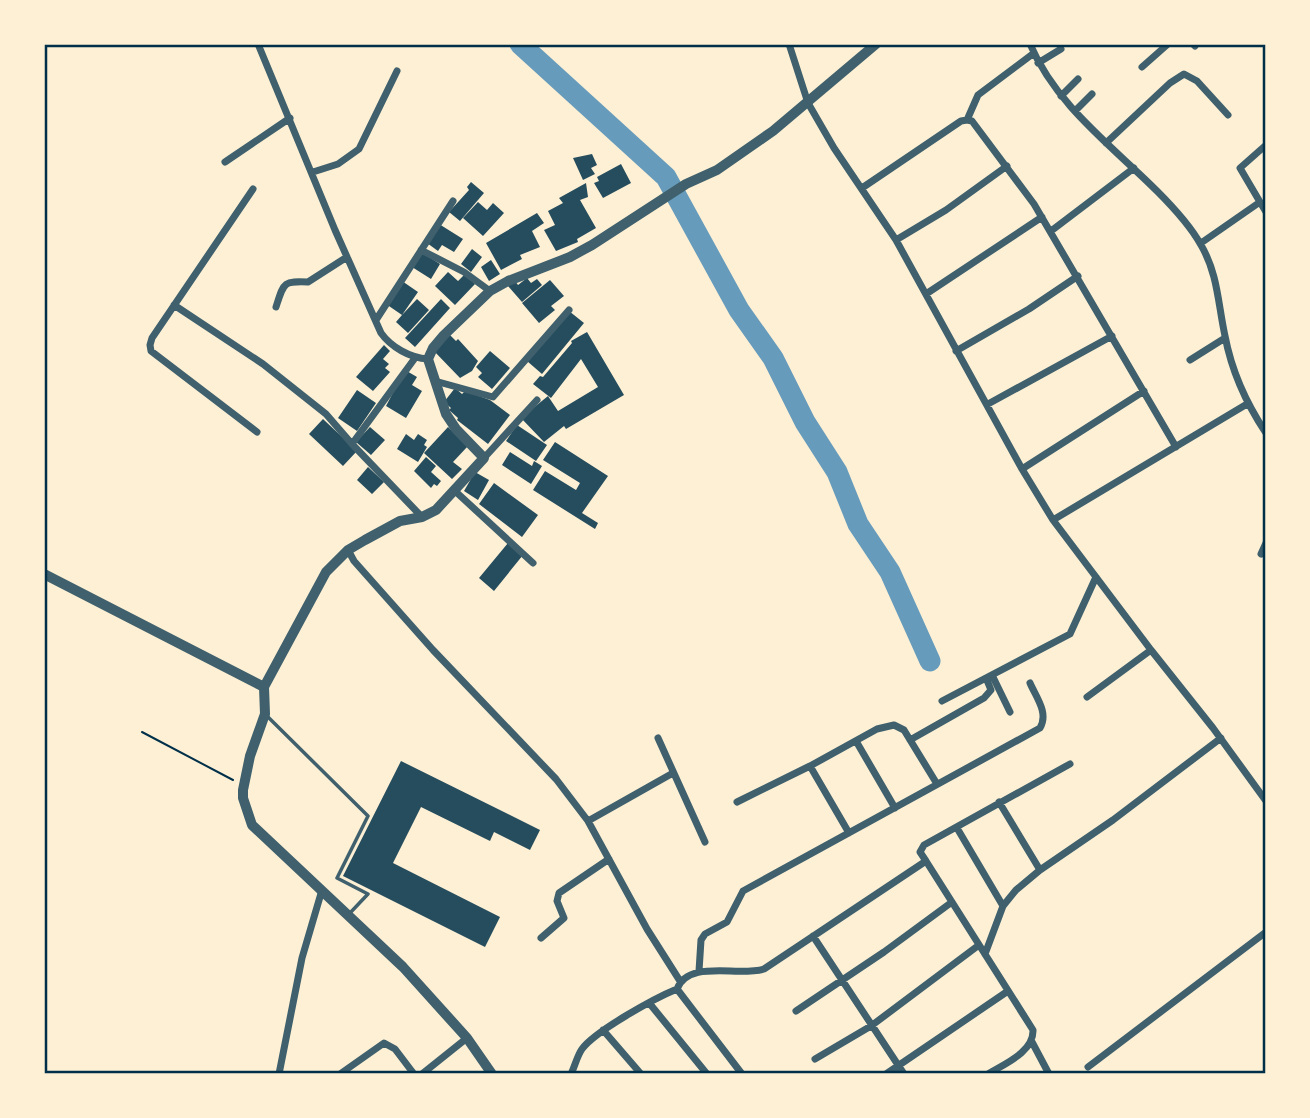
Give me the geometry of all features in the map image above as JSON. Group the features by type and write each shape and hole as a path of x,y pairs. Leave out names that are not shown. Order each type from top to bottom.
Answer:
{"street":[{"path":"258,44 347,257 385,338 415,358 428,359"},
{"path":"789,44 808,103 834,148 896,240 1053,520 1221,738 1266,801"},
{"path":"484,458 450,421 443,408 428,359 444,335 490,291 592,245 686,184 717,170 773,131 876,44"},
{"path":"1030,44 1038,63 1061,96 1170,204 1203,242 1217,283 1233,370 1247,404 1266,433"},
{"path":"1142,67 1168,44"},
{"path":"1038,63 1061,49"},
{"path":"968,120 978,95 1034,53"},
{"path":"313,172 338,164 359,149 397,71"},
{"path":"1106,143 1170,83 1184,74 1197,81 1228,115"},
{"path":"1061,96 1078,79"},
{"path":"1075,111 1092,94"},
{"path":"225,162 290,118"},
{"path":"862,188 961,121 972,121 1007,166 1051,231 1176,447"},
{"path":"1266,145 1240,168 1266,212"},
{"path":"896,240 946,210 1007,166"},
{"path":"1051,231 1134,169"},
{"path":"253,189 149,345 151,351 257,432"},
{"path":"376,320 453,201"},
{"path":"1203,242 1260,202"},
{"path":"926,294 1042,217"},
{"path":"421,250 464,272 490,291"},
{"path":"276,307 282,289 288,282 308,282 347,257"},
{"path":"956,351 1029,309 1078,276"},
{"path":"174,305 281,377 326,414 422,517"},
{"path":"435,381 494,397 569,310"},
{"path":"988,404 1112,336"},
{"path":"1190,360 1225,338"},
{"path":"352,444 415,358"},
{"path":"1022,469 1143,391"},
{"path":"492,1074 467,1038 403,967 252,825 243,798 243,785 265,714 262,696 264,687 326,572 348,550 400,521 422,517 436,510 537,400"},
{"path":"1053,520 1247,404"},
{"path":"454,491 533,563"},
{"path":"1261,554 1266,543"},
{"path":"348,550 354,561 433,650 556,779 587,821 678,985 742,1074"},
{"path":"44,574 264,687"},
{"path":"942,701 1070,634 1096,577"},
{"path":"1087,697 1151,650"},
{"path":"989,676 1010,712"},
{"path":"910,740 984,698 991,690 989,676"},
{"path":"699,971 701,940 705,934 727,922 743,891 1040,728 1044,715 1030,683"},
{"path":"737,802 877,729 894,725 904,730 937,783"},
{"path":"659,738 705,842"},
{"path":"985,954 1003,905 1016,890 1221,738"},
{"path":"856,741 895,808"},
{"path":"1049,1074 1032,1042 1033,1030 921,854 922,846 1070,764"},
{"path":"810,766 849,833"},
{"path":"587,821 673,773"},
{"path":"999,802 1040,870"},
{"path":"957,828 1003,905"},
{"path":"541,938 564,918 556,901 559,893 609,859"},
{"path":"573,1074 580,1052 603,1030 650,1004 699,971 752,972 764,968 926,861"},
{"path":"279,1074 302,958 323,890"},
{"path":"796,1011 952,902"},
{"path":"1088,1068 1266,932"},
{"path":"813,936 904,1074"},
{"path":"815,1059 871,1026 979,945"},
{"path":"886,1074 1008,991"},
{"path":"650,1004 707,1074"},
{"path":"603,1030 641,1074"},
{"path":"422,1074 467,1038"},
{"path":"988,1074 1025,1050 1032,1042"},
{"path":"340,1074 384,1043 395,1049 414,1074"}],"lane":[{"path":"265,714 368,816 337,878 368,894 349,915"}],"path":[{"path":"142,732 243,785"}],"building":[{"path":"592,154 597,165 591,168 595,174 583,180 573,158"},
{"path":"621,164 631,183 603,198 594,183 599,181 597,177"},
{"path":"471,182 484,193 460,221 449,212 469,190 467,187"},
{"path":"586,183 588,197 580,200 596,228 577,239 578,242 556,251 544,230 555,225 548,211 563,203 559,198"},
{"path":"478,202 487,210 493,203 504,213 483,236 463,218"},
{"path":"537,213 544,223 532,231 540,247 520,255 522,259 501,270 486,243"},
{"path":"439,224 463,239 454,252 442,245 438,251 427,243"},
{"path":"472,249 482,257 471,272 461,264"},
{"path":"421,252 440,264 431,279 412,267"},
{"path":"491,260 500,274 489,281 481,267"},
{"path":"448,272 458,281 465,274 475,284 455,305 435,286"},
{"path":"527,278 531,283 537,279 542,285 522,302 508,286 515,281 518,285"},
{"path":"550,280 564,296 551,306 555,310 539,323 522,303"},
{"path":"402,281 418,292 402,315 386,304"},
{"path":"417,299 429,310 408,333 396,322"},
{"path":"441,299 450,308 415,347 405,338"},
{"path":"569,311 584,323 542,374 527,361"},
{"path":"587,332 624,395 566,429 564,426 544,442 521,418 548,396 558,411 598,387 581,359 551,398 533,384 540,376 543,377 571,341"},
{"path":"450,335 456,341 458,339 478,361 472,371 460,378 433,350"},
{"path":"384,345 390,351 383,359 389,364 385,368 390,372 373,391 356,377"},
{"path":"490,351 510,368 492,389 478,377 482,373 476,367"},
{"path":"405,370 417,377 412,385 422,391 406,418 386,406"},
{"path":"455,388 462,394 465,391 490,400 510,415 488,444 457,420 449,410 451,408 444,402"},
{"path":"357,390 376,403 357,431 338,418"},
{"path":"323,419 357,451 343,466 309,434"},
{"path":"517,425 547,445 536,461 506,441"},
{"path":"370,427 385,440 371,455 356,442"},
{"path":"448,427 468,446 453,462 462,469 452,479 424,453"},
{"path":"406,434 414,440 418,434 427,440 424,445 427,447 418,462 397,449"},
{"path":"555,442 608,476 582,513 598,523 595,529 533,490 545,471 576,490 580,483 543,460"},
{"path":"510,452 532,466 534,461 542,466 531,484 502,465"},
{"path":"426,457 436,466 431,472 441,481 431,488 414,471"},
{"path":"368,467 384,482 372,494 357,480"},
{"path":"475,472 489,480 478,500 464,491"},
{"path":"494,483 538,515 522,537 479,504"},
{"path":"508,543 523,555 494,591 479,578"},
{"path":"401,761 540,830 530,850 494,832 490,841 421,807 393,863 500,917 485,947 343,876"}],"waterway":[{"path":"520,44 666,177 739,310 773,358 805,422 837,472 858,524 890,572 930,661"}]}
